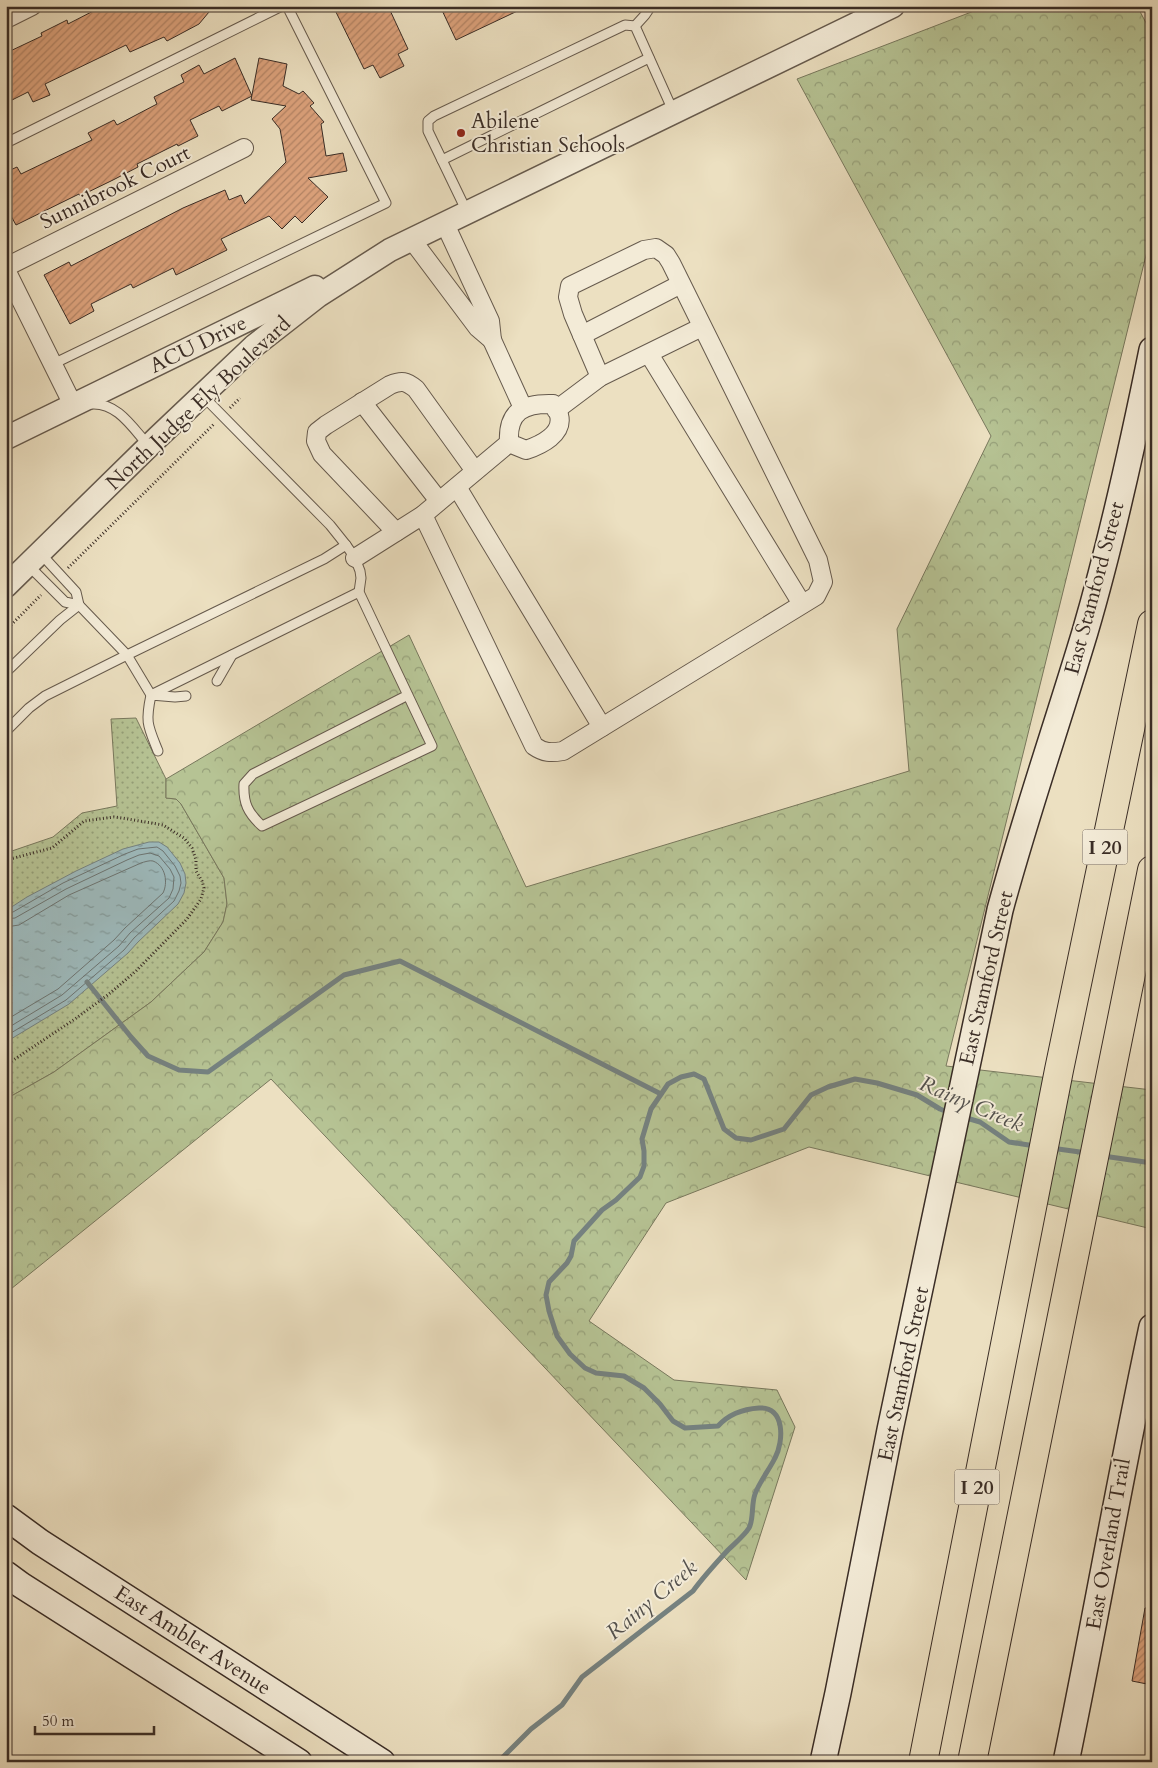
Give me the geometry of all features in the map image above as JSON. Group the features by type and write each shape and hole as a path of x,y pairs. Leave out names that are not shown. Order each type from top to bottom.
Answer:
{"highway":[{"name":"I 20","path":"922,1762 1030,1212 1152,624"},
{"name":"I 20","path":"972,1762 1108,1080 1152,870"}],"main road":[{"name":"East Stamford Street","path":"823,1762 890,1430 1000,910 1014,856 1085,631 1116,513 1152,350"},
{"name":"East Overland Trail","path":"1066,1762 1126,1447 1152,1326"},
{"name":"East Ambler Avenue","path":"6,1516 40,1542 382,1762"},
{"path":"6,1574 299,1762"},
{"path":"828,1762 830,1730"}],"street":[{"path":"6,18 32,6"},
{"name":"North Judge Ely Boulevard","path":"6,586 148,446 254,346 318,296 390,250 892,6"},
{"name":"Sunnibrook Court","path":"6,267 244,148"},
{"path":"445,224 490,321 492,340 523,408"},
{"path":"412,240 478,328 492,340"},
{"path":"422,515 534,746 542,752 564,751 816,596 823,582 818,560 666,255 656,248 644,250 570,286 568,297 600,377"},
{"name":"ACU Drive","path":"6,438 390,250"},
{"path":"6,270 73,405"},
{"path":"582,335 681,284"},
{"path":"556,410 600,377 702,328"},
{"path":"649,354 802,604"},
{"path":"396,532 322,454 316,441 317,432 362,402 401,380 408,382 416,389 475,471"},
{"path":"362,402 439,502"},
{"path":"538,403 553,404 559,416 558,429 549,439 538,446 526,450 509,443 508,431 511,419 523,408 538,403"},
{"path":"350,551 396,532 422,515 509,443"},
{"path":"456,487 602,727"}],"lane":[{"path":"6,143 282,6"},
{"path":"53,364 386,203 287,6"},
{"path":"635,26 646,15 651,6"},
{"path":"467,213 428,131 428,121 434,116 625,25 635,26"},
{"path":"635,26 675,113"},
{"path":"442,160 649,58"},
{"path":"202,395 330,525 350,551 360,571 359,592 408,695 432,746 262,826 253,818 243,799 244,784 253,774 408,695"},
{"path":"73,405 100,403 116,409 148,446"},
{"path":"6,731 29,708 45,696 324,559 350,551"},
{"path":"34,559 76,592 78,605"},
{"path":"34,559 65,602 78,605 127,655 152,695"},
{"path":"158,751 147,725 147,712 152,695 359,592"},
{"path":"6,672 78,605"},
{"path":"217,681 232,655"},
{"path":"152,695 186,696"}],"path":[{"path":"230,408 240,398"},
{"path":"66,570 214,424"},
{"path":"6,630 44,593"},
{"path":"6,860 52,848 84,821 114,817 163,825 184,838 192,848 196,860 196,871 203,883 201,899 187,918 153,955 95,1005 45,1040 6,1064"}],"green space":[{"path":"987,6 1137,6 1152,34 1152,231 946,1066 1152,1090 1152,1229 809,1147 666,1203 589,1321 674,1380 777,1390 795,1427 746,1580 271,1079 6,1293 6,1099 54,1072 151,1002 204,952 223,922 227,904 224,878 181,804 176,799 166,798 166,779 409,635 526,887 909,771 897,629 991,436 797,79"},
{"path":"136,718 166,779 166,798 176,799 181,804 224,878 227,904 223,922 204,952 151,1002 54,1072 6,1099 6,853 53,837 82,813 117,806 111,719"}],"water":[{"path":"149,842 159,842 167,847 180,863 185,874 186,883 184,893 178,904 128,953 69,1004 6,1042 6,908 10,908 76,871 123,849"}],"building":[{"path":"103,6 214,6 199,24 167,41 164,37 130,52 126,45 45,84 50,95 33,102 28,92 6,103 6,53 42,36 41,33 67,20 68,24"},
{"path":"333,6 388,6 408,49 398,54 404,66 380,78 373,65 364,69"},
{"path":"440,6 528,6 456,40"},
{"path":"235,58 252,96 222,111 219,106 190,120 198,136 137,164 138,167 113,180 80,196 79,194 16,225 6,207 6,172 17,167 21,174 92,140 88,133 114,120 117,125 157,104 154,97 184,82 181,75 199,65 204,74"},
{"path":"259,58 287,64 283,86 299,94 303,91 314,103 310,106 324,122 321,124 326,156 343,153 347,171 308,178 328,197 302,223 295,216 282,229 269,216 221,239 227,250 176,275 173,268 133,288 131,284 91,304 94,311 70,324 44,275 69,262 71,266 183,208 225,190 229,200 241,195 245,204 286,162 280,129 272,119 286,106 251,100"},
{"path":"1145,1608 1152,1608 1152,1685 1132,1681"}],"waterway":[{"path":"87,982 148,1056 179,1070 208,1072 344,975 400,961 661,1094"},
{"name":"Rainy Creek","path":"498,1762 531,1729 562,1705 582,1677 693,1591 728,1550 745,1534 751,1524 755,1494 778,1451 781,1434 780,1426 778,1418 768,1409 759,1408 742,1411 731,1416 718,1426 685,1428 673,1421 644,1388 624,1376 596,1373 585,1368 570,1354 557,1336 549,1311 546,1295 549,1282 567,1263 571,1256 574,1241 602,1210 616,1200 640,1177 644,1166 642,1139 651,1109 668,1084 681,1077 694,1074 704,1079 724,1129 736,1138 751,1140 784,1129 811,1095 828,1087 855,1079 877,1083 917,1095 950,1113"},
{"name":"Rainy Creek","path":"963,1117 980,1122 1009,1142 1035,1146"},
{"name":"Rainy Creek","path":"1051,1148 1087,1153"},
{"name":"Rainy Creek","path":"1103,1156 1152,1163"}],"place":[{"name":"Abilene Christian Schools","path":"461,133"}]}
